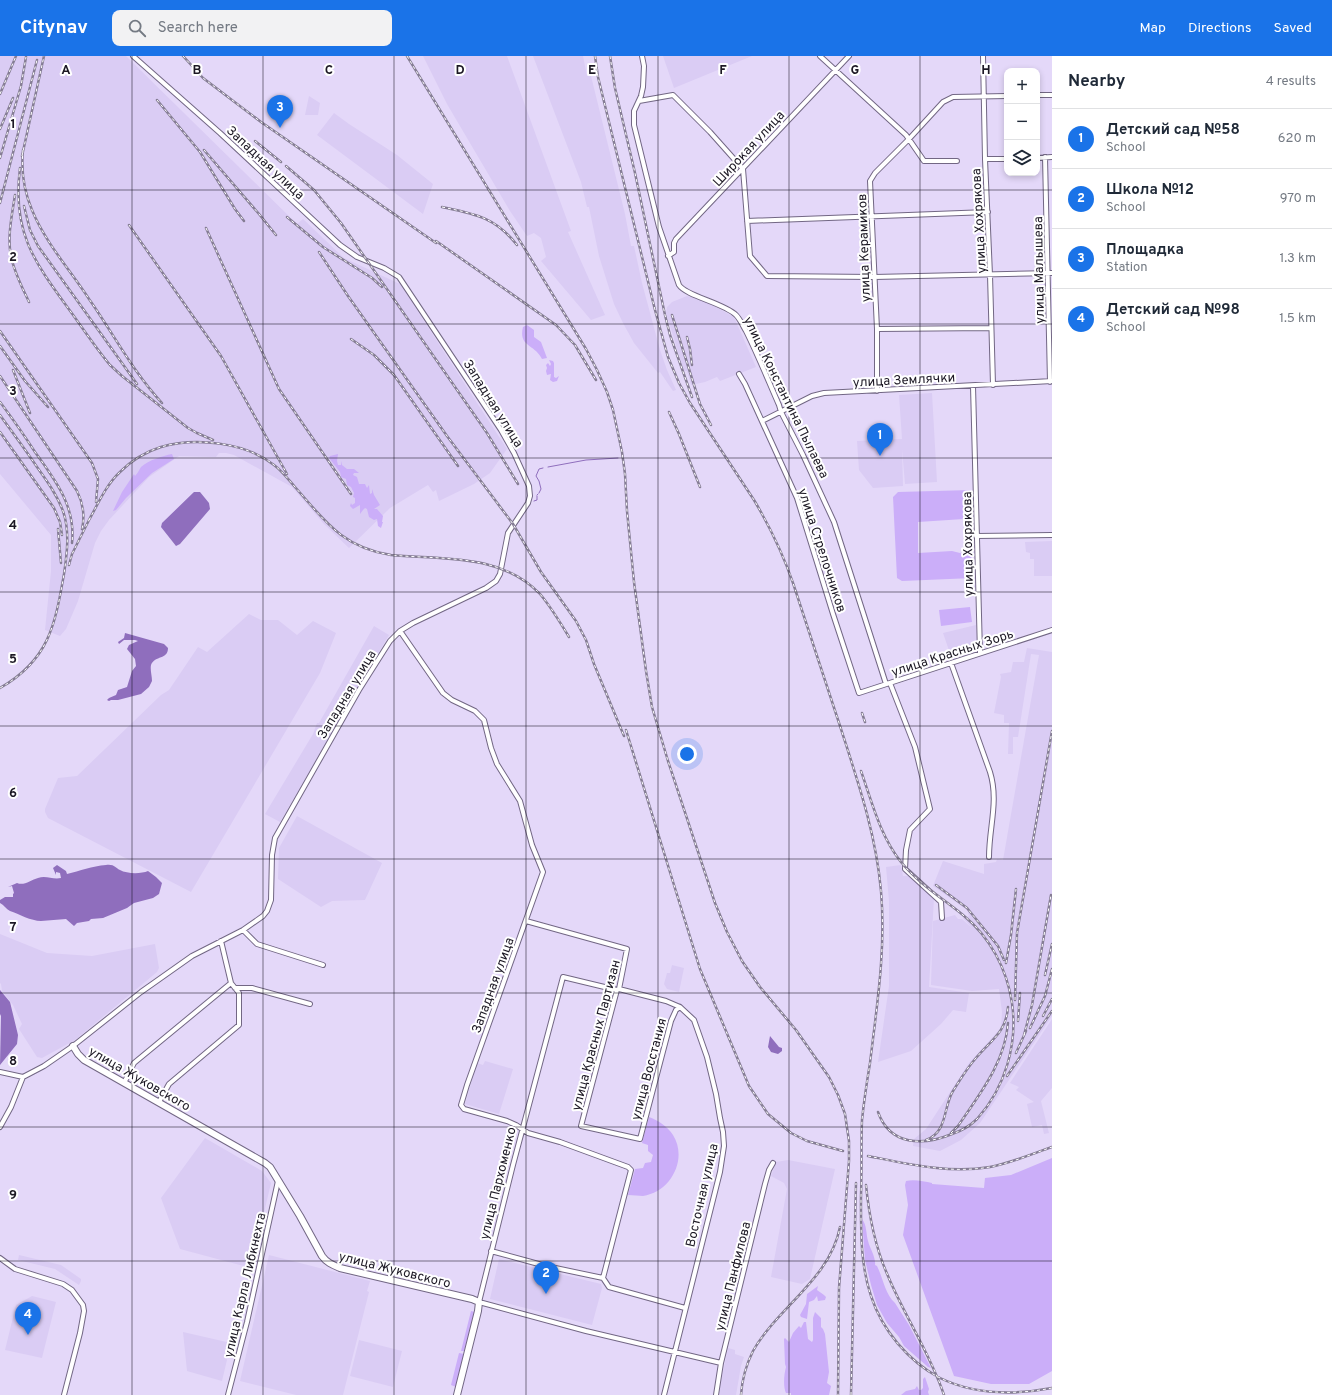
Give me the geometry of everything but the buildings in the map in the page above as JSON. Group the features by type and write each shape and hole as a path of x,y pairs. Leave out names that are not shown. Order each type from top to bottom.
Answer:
{"street":[{"name":"Западная улица","path":"24,1077 44,1066 73,1046 166,974 192,956 243,930 263,916 270,905 272,893 272,855 274,843 280,828 359,690 390,641 400,631 486,588 498,577 502,568 508,533 526,507 530,498 529,486 514,453 497,422 399,276 357,257 340,245 226,138 132,56"},
{"name":"улица Константина Пылаева","path":"642,56 644,66 644,87 634,111 635,132 647,173 659,227 668,256 682,289 728,310 739,318 758,356 781,412 804,455 834,522 888,684 915,747 930,809 910,830 905,866 906,871 940,902 942,918"},
{"path":"820,56 909,139 924,161 957,161"},
{"name":"Широкая улица","path":"668,256 674,252 674,243 676,239 849,56"},
{"name":"улица Хохрякова","path":"982,56 990,274 992,385"},
{"path":"1040,95 1052,94"},
{"path":"639,101 673,95 710,132 743,169 750,258 765,275 771,277 874,277 1050,273"},
{"name":"улица Керамиков","path":"877,391 877,329 870,181 875,173 943,102 953,97 1004,96"},
{"name":"улица Малышева","path":"1045,157 1050,273 1051,381"},
{"path":"1040,158 1052,157"},
{"path":"985,160 1004,159"},
{"path":"747,221 988,212"},
{"path":"877,329 991,328"},
{"name":"улица Стрелочников","path":"739,374 797,498 859,693"},
{"name":"улица Землячки","path":"762,421 820,393 1051,381"},
{"name":"улица Хохрякова","path":"972,386 980,654"},
{"path":"976,536 1052,535"},
{"name":"улица Красных Зорь","path":"859,693 1052,630"},
{"name":"Западная улица","path":"400,631 443,693 452,700 475,711 484,720 491,748 497,764 520,801 532,845 543,872 476,1058 461,1105 464,1109 506,1121 516,1125 522,1130"},
{"path":"951,663 990,772 994,789 994,808 989,857"},
{"name":"улица Красных Партизан","path":"526,921 627,949 582,1126 640,1139"},
{"path":"243,930 257,944 323,965"},
{"path":"159,1102 169,1084 240,1025 240,993 231,983 220,941"},
{"name":"улица Пархоменко","path":"457,1395 491,1251 563,978 618,989"},
{"path":"124,1083 134,1063 231,983"},
{"path":"235,988 252,988 310,1004"},
{"path":"618,989 666,1001 680,1007"},
{"name":"улица Восстания","path":"640,1139 671,1021 676,1010 680,1007"},
{"name":"Восточная улица","path":"664,1395 720,1172 724,1141 716,1094 707,1057 693,1017 680,1007"},
{"name":"улица Жуковского","path":"73,1046 84,1060 159,1102 229,1144 265,1163 278,1180 325,1260 331,1264 348,1270 472,1299 567,1326 721,1363"},
{"path":"0,1072 24,1077 11,1107 0,1127"},
{"path":"522,1130 560,1142 628,1167 632,1170 603,1278"},
{"name":"улица Панфилова","path":"716,1395 721,1363 765,1184 769,1170 773,1163"},
{"name":"улица Карла Либкнехта","path":"228,1395 249,1315 278,1180"},
{"path":"491,1251 546,1266 603,1278 609,1287 685,1308"},
{"path":"0,1258 15,1269 63,1284 72,1290 83,1305 84,1312 80,1333 64,1395"}],"shaded area":[{"path":"0,56 126,56 297,224 303,219 344,258 400,284 507,449 490,473 474,484 439,501 436,490 433,492 428,485 390,508 349,548 323,523 292,487 234,455 219,453 216,457 179,456 149,477 109,520 95,543 78,601 66,629 60,636 45,630 51,571 51,535 0,474"},
{"path":"423,56 507,56 571,231 568,232 605,315 591,320 541,261 546,257 541,238 534,233 527,236 510,211 447,104"},
{"path":"533,56 583,56 587,76 591,76 625,214 631,246 634,246 642,283 660,350 676,390 673,391 660,372 658,373 634,343 614,304 599,256 589,207 587,207 581,182"},
{"path":"663,56 752,56 674,88"},
{"path":"309,96 320,103 318,115 305,115"},
{"path":"334,113 397,155 433,184 423,214 317,135"},
{"path":"687,296 703,300 734,317 756,367 720,381 717,377 705,382 691,385 687,371 684,371 666,313 667,307 672,302"},
{"path":"527,325 534,330 534,337 541,342 547,358 542,359 535,350 525,342 522,334 523,327"},
{"path":"549,360 553,361 554,363 554,377 556,378 559,376 557,381 553,382 550,380 551,374 547,375 546,365 548,363 550,366 551,364"},
{"path":"932,393 937,482 905,484 902,449 903,486 873,488 859,470 857,441 902,439 899,395"},
{"path":"172,454 174,459 152,473 126,498 116,510 113,511 122,492 134,474 135,476 141,467 148,462"},
{"path":"338,454 338,465 341,465 341,461 342,465 347,469 354,469 359,473 354,473 353,475 357,477 359,484 365,484 367,488 369,485 370,494 372,493 372,489 380,505 374,509 377,509 383,516 381,528 378,526 377,519 374,520 369,517 367,509 365,508 360,514 360,505 353,509 350,506 351,503 352,505 355,503 355,498 353,497 354,493 351,487 347,485 346,479 341,477 340,472 329,458 330,456"},
{"path":"971,490 971,511 964,519 918,522 918,553 952,551 972,556 973,578 902,581 897,578 893,497 898,492"},
{"path":"194,492 200,492 209,503 210,509 180,544 176,546 161,527 162,523"},
{"path":"1052,541 1052,576 1034,576 1034,559 1030,559 1030,553 1026,552 1025,542"},
{"path":"970,607 972,622 941,626 939,610"},
{"path":"249,614 261,620 278,620 297,635 313,621 336,633 320,673 191,892 48,818 45,809 58,778 77,776 161,695 169,690 198,647 207,652"},
{"path":"976,625 978,650 952,659 943,633"},
{"path":"374,626 389,635 280,822 265,814 313,734 317,723 319,723"},
{"path":"125,633 164,644 168,648 164,656 155,660 151,665 152,681 149,687 141,694 109,701 107,700 116,695 118,690 127,687 132,671 136,666 135,659 127,649 129,645 138,641 124,640 119,644 118,642 124,638"},
{"path":"1027,648 1052,652 1052,1016 980,1123 961,1140 940,1151 913,1146 914,1139 926,1129 969,1063 1001,1028 1002,1012 999,989 972,991 931,985 933,921 955,915 958,919 962,919 972,928 963,918 969,916 967,910 933,886 943,861 984,874 984,864 996,862 997,859 1003,860 1039,655 1031,654 1018,737 1013,737 1013,754 1008,754 1009,723 1004,723 1004,715 994,713 1001,677 1000,674 1011,672 1013,662 1024,662"},
{"path":"297,816 382,863 365,900 332,901 321,907 278,879 279,848"},
{"path":"57,865 66,871 67,874 96,866 109,865 130,873 142,873 148,871 162,883 159,894 153,898 134,903 127,908 103,918 91,919 89,921 77,923 74,926 66,919 37,921 29,919 10,911 0,903 0,900 5,897 13,897 14,893 12,886 8,887 17,883 25,883 41,877 61,878 60,873 56,872 56,875 53,868"},
{"path":"901,865 903,876 909,876 934,898 929,987 969,993 966,1012 953,1010 941,1024 911,1051 878,1062 889,986 889,901 886,867"},
{"path":"0,934 47,953 92,956 155,944 159,968 157,972 75,1040 42,1058 37,1057 19,1029 22,1024 13,1005 2,991 0,983"},
{"path":"672,965 684,968 679,992 667,989 664,984 667,973 670,973"},
{"path":"0,990 10,1002 18,1035 17,1044 0,1065 1,1016"},
{"path":"1052,1019 1052,1088 1041,1101 1049,1133 1044,1134 1042,1125 1032,1127 1027,1104 1034,1102 1016,1090 1019,1087 1010,1083"},
{"path":"770,1036 779,1047 782,1048 782,1051 778,1054 771,1052 768,1047"},
{"path":"485,1061 513,1069 499,1114 465,1104 477,1063 483,1065"},
{"path":"649,1117 662,1124 673,1135 679,1154 677,1164 669,1181 662,1188 643,1196 628,1195 635,1169 643,1168 645,1163 651,1162 653,1155 648,1151 648,1145 642,1143"},
{"path":"205,1138 262,1171 271,1183 251,1268 180,1249 161,1198"},
{"path":"1052,1158 1052,1371 1029,1384 991,1384 954,1376 903,1235 908,1205 905,1185 906,1181 919,1180 932,1184 984,1188 985,1178 1011,1175"},
{"path":"788,1160 835,1169 810,1279 802,1284 771,1277 787,1189 784,1183 771,1176 776,1162"},
{"path":"862,1219 866,1227 868,1241 875,1259 875,1265 877,1266 886,1291 909,1325 931,1368 904,1346 899,1337 887,1323 877,1305 865,1260"},
{"path":"19,1255 61,1265 81,1279 81,1281 79,1285 55,1269 18,1260"},
{"path":"269,1255 370,1281 367,1291 369,1292 343,1395 296,1395 240,1381"},
{"path":"499,1259 601,1284 602,1288 592,1325 490,1299"},
{"path":"818,1286 817,1290 826,1297 825,1300 818,1301 817,1296 814,1300 809,1302 807,1319 801,1317 800,1315 806,1304 807,1294"},
{"path":"32,1296 56,1302 42,1358 5,1350 16,1305"},
{"path":"471,1311 475,1312 464,1351 461,1351"},
{"path":"815,1312 821,1318 821,1327 825,1334 829,1372 827,1383 831,1386 829,1395 791,1395 791,1393 786,1393 784,1387 786,1367 784,1339 785,1338 789,1342 793,1333 799,1326 801,1328 804,1322 806,1322 808,1339 812,1342 813,1318"},
{"path":"183,1332 231,1343 222,1381 187,1371"},
{"path":"359,1340 402,1351 393,1387 350,1376"},
{"path":"728,1348 735,1350 735,1354 744,1357 736,1395 718,1395"},
{"path":"459,1353 464,1354 456,1387 451,1385"},
{"path":"925,1377 929,1389 929,1395 901,1395 906,1391 915,1389 917,1386 919,1390 921,1390 923,1388 923,1379"}],"waterway":[{"path":"548,467 586,460 618,458"},
{"path":"539,493 541,489 536,476 539,469 543,468"},
{"path":"534,501 537,500 537,496"}],"railway":[{"path":"0,94 16,56"},
{"path":"22,156 44,56"},
{"path":"183,56 203,78 261,122 436,243"},
{"path":"407,56 586,349 607,392 613,410 622,452 634,582 646,671 652,707 668,761 715,903 727,932 742,961 760,987 796,1030 829,1077 845,1114 849,1141 849,1161 839,1288 838,1395"},
{"path":"595,56 598,77 655,310 668,357 679,383 690,403 754,500 771,530 793,583 841,729 871,829 879,870 882,913 882,956 878,998 862,1120 861,1234 865,1272 871,1296 882,1321 907,1354 917,1363 940,1378 967,1388 995,1392 1024,1392 1052,1388"},
{"path":"610,56 615,88 635,173 665,315 670,335 692,397"},
{"path":"0,158 21,86 26,57"},
{"path":"0,203 37,60"},
{"path":"0,129 13,98"},
{"path":"157,100 200,152 244,221"},
{"path":"255,141 281,162"},
{"path":"23,150 22,158 25,188 37,222 58,256 82,288 132,365 162,403"},
{"path":"204,150 276,235"},
{"path":"286,166 314,190 341,223 487,433 518,484"},
{"path":"20,168 18,190 22,227 35,259 56,291 110,365 188,428 213,440"},
{"path":"15,195 10,226 10,249 16,274 29,302"},
{"path":"24,206 30,230 38,246 137,384"},
{"path":"442,207 484,218 501,228 517,245"},
{"path":"287,217 323,247 372,278 382,287"},
{"path":"129,225 221,356 287,474"},
{"path":"206,228 279,389 351,494"},
{"path":"436,241 556,325 575,345 596,380"},
{"path":"319,252 348,296 447,436 513,524 541,572 576,621 586,640 594,664 624,736"},
{"path":"672,315 700,404 711,425"},
{"path":"0,331 92,463 98,479 96,502"},
{"path":"687,337 692,365"},
{"path":"351,339 374,355 394,375 458,466"},
{"path":"0,346 25,381 48,407"},
{"path":"13,370 30,413"},
{"path":"0,376 77,491 83,510 82,529"},
{"path":"0,402 57,483 71,517 72,543"},
{"path":"669,412 700,487"},
{"path":"0,415 52,488 63,511 67,526 67,551 61,592 53,625 47,640 29,666 0,688"},
{"path":"0,432 54,508 60,522 62,535"},
{"path":"89,520 115,477 129,464 144,454 161,447 189,442 204,442 234,447 249,451 274,465 336,531 360,546 391,555 470,561 507,571 524,581 540,594 569,637"},
{"path":"69,565 72,554 91,516"},
{"path":"58,529 61,563"},
{"path":"862,713 865,722"},
{"path":"626,730 700,969 749,1086 768,1114 791,1133 807,1141 843,1151"},
{"path":"1015,1000 1017,933 1052,731"},
{"path":"861,771 882,830 887,841 901,862 923,884 973,924 996,954 1010,990 1013,1018 1011,1050 1002,1079 987,1107 977,1119 968,1126 941,1138 919,1141 909,1140 899,1137 891,1131 883,1123 878,1112"},
{"path":"936,885 967,908 998,946 1004,960"},
{"path":"1006,963 1011,935 1016,889"},
{"path":"1024,1035 1032,1005 1051,895"},
{"path":"1045,975 1052,944"},
{"path":"1030,1028 1045,996 1052,969"},
{"path":"1018,1021 1020,993"},
{"path":"1043,1016 1052,999"},
{"path":"926,1140 933,1136 942,1125 950,1097 964,1074 1001,1030 1007,1016 1008,1007"},
{"path":"1007,1076 1052,1011"},
{"path":"951,1133 958,1126 990,1078 1002,1052 1008,1023"},
{"path":"1016,1053 1026,1031"},
{"path":"868,1156 944,1169 975,1169 1006,1163 1052,1147"},
{"path":"851,1395 856,1183"},
{"path":"866,1185 873,1231 883,1265 932,1364 944,1395"},
{"path":"741,1395 742,1384 748,1362 753,1351 776,1320 815,1277 826,1262 840,1227"}],"place":[{"name":"Площадка","path":"280,128"},
{"name":"Детский сад №58","path":"880,456"},
{"name":"Школа №12","path":"546,1294"},
{"name":"Детский сад №98","path":"28,1335"}]}
